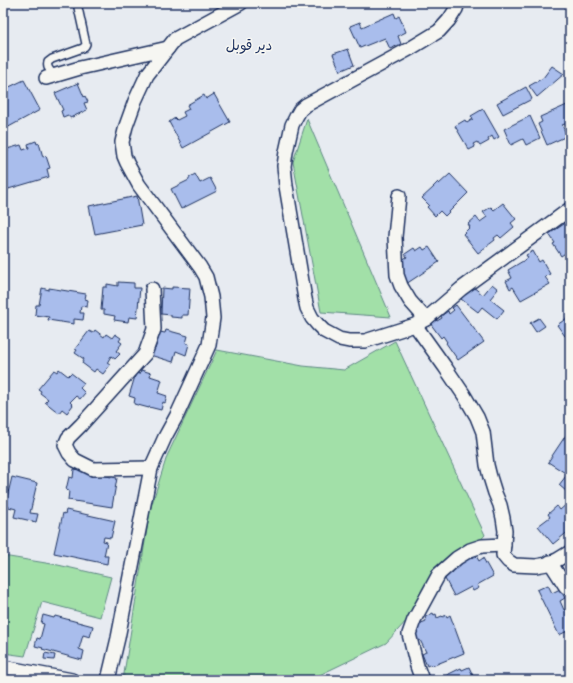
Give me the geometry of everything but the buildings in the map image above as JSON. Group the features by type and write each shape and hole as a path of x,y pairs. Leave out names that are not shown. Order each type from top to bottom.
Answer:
{"street":[{"path":"108,680 118,638 151,468 209,345 213,318 208,282 203,272 140,185 127,164 122,142 135,101 147,75 175,39 241,3"},
{"path":"458,3 449,20 439,31 306,105 300,110 292,125 284,166 285,179 305,299 312,318 324,331 339,339 349,341 365,341 420,322 461,289 570,208"},
{"path":"50,77 80,68 168,48"},
{"path":"399,196 395,237 397,275 400,286 410,301 445,367 477,417 483,432 487,465 494,493 504,518 505,530 503,554 508,562 514,565 536,566 557,560 570,552"},
{"path":"151,468 93,468 75,460 65,445 68,438 145,354 154,329 152,289"},
{"path":"422,680 409,634 414,620 439,574 457,558 470,550 482,546 504,545"},
{"path":"550,562 566,587"},
{"path":"3,667 72,680"}],"lane":[{"path":"50,77 47,65 48,62 52,59 83,48 86,44 77,3"}],"green space":[{"path":"307,119 391,317 321,312 293,162"},
{"path":"395,341 485,535 386,643 309,680 123,680 150,510 167,456 217,350 303,366 344,370"},
{"path":"3,556 58,565 111,577 100,617 42,602 25,656 3,653"}],"district":[{"name":"دير قوبل","path":"249,46"}]}
